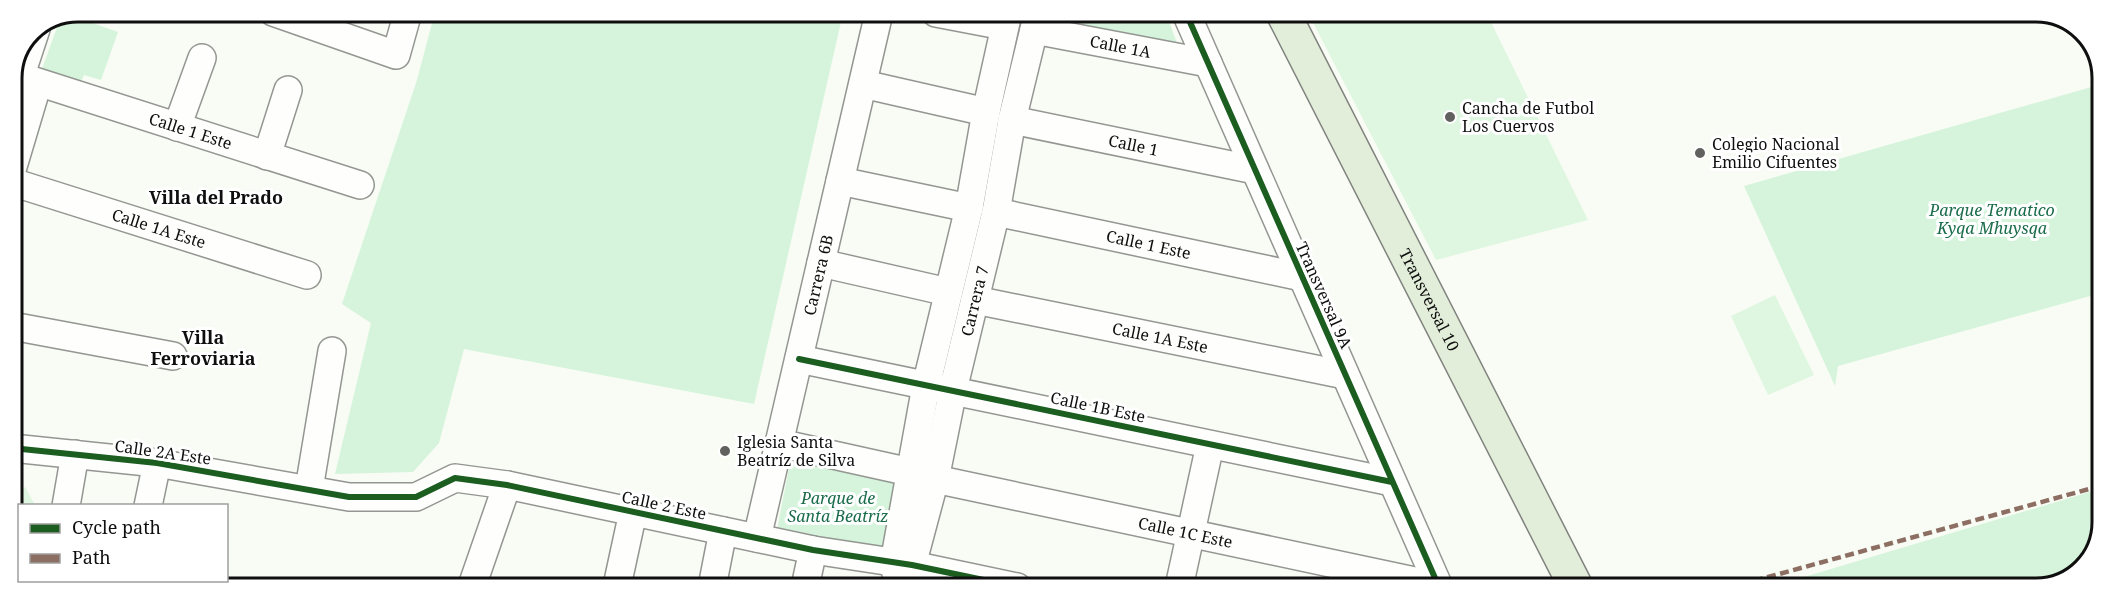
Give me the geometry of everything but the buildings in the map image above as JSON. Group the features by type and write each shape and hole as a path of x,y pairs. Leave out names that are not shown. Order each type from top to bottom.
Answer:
{"main road":[{"name":"Transversal 10","path":"1289,22 1571,578"}],"street":[{"path":"302,22 396,55 405,22"},
{"name":"Carrera 6B","path":"757,538 877,22"},
{"name":"Carrera 7","path":"922,476 926,386 969,208 986,112 1006,22"},
{"name":"Carrera 7","path":"901,575 922,476 953,390 975,300 996,212 1012,120 1036,22"},
{"name":"Calle 1A","path":"1040,22 1208,63"},
{"name":"Transversal 9A","path":"1190,22 1434,578"},
{"path":"22,120 34,45"},
{"path":"177,127 202,58"},
{"path":"22,90 30,80"},
{"name":"Calle 1 Este","path":"30,80 360,184"},
{"path":"863,84 986,112"},
{"path":"267,156 288,90"},
{"name":"Calle 1","path":"1012,120 1255,170"},
{"path":"840,181 969,208"},
{"name":"Calle 1A Este","path":"22,185 307,275"},
{"name":"Calle 1 Este","path":"996,212 1302,277"},
{"path":"821,263 948,292"},
{"name":"Calle 1A Este","path":"975,300 1345,375"},
{"path":"23,328 173,356"},
{"path":"309,489 332,351"},
{"name":"Calle 1B Este","path":"799,359 1392,482"},
{"name":"Calle 1C Este","path":"779,443 1397,578"},
{"path":"1181,578 1210,445"},
{"name":"Calle 2A Este","path":"23,449 157,463 309,489"},
{"path":"66,504 75,454"},
{"path":"148,504 157,463"},
{"name":"Calle 2 Este","path":"309,489 350,497 416,497 455,478 507,485 813,550 901,575 930,578"},
{"path":"475,578 507,485"},
{"path":"619,578 633,512"},
{"path":"714,578 723,531"},
{"path":"807,578 813,550"}],"green space":[{"path":"90,22 118,32 101,80 84,75 76,94 38,80 57,27"},
{"path":"432,22 841,22 754,404 464,349 439,443 413,472 335,474 371,323 342,304 417,80"},
{"path":"1064,22 1169,22 1179,49 1062,28"},
{"name":"Cancha de Futbol Los Cuervos","path":"1313,22 1491,22 1588,220 1436,260"},
{"name":"Parque Tematico Kyqa Mhuysqa","path":"2091,87 2091,296 1838,366 1835,386 1744,186"},
{"path":"1775,295 1814,375 1768,395 1731,316"},
{"name":"Parque de Santa Beatríz","path":"791,458 900,480 885,557 776,535"},
{"path":"25,487 34,504 23,504 23,488"},
{"path":"2092,491 2092,522 2087,543 2082,553 2070,566 2054,575 2036,578 1801,578"}],"marked path":[{"path":"1764,578 2092,488"}],"cycle path":[{"path":"1190,22 1435,578"},
{"path":"799,359 1392,482"},
{"path":"23,449 157,463 349,497 416,497 455,478 507,485 813,550 912,565 974,578"}],"place":[{"name":"Cancha de Futbol Los Cuervos","path":"1450,117"},
{"name":"Colegio Nacional Emilio Cifuentes","path":"1700,153"},
{"name":"Iglesia Santa Beatríz de Silva","path":"725,451"}],"district":[{"name":"Villa del Prado","path":"216,198"},
{"name":"Villa Ferroviaria","path":"203,348"}]}
